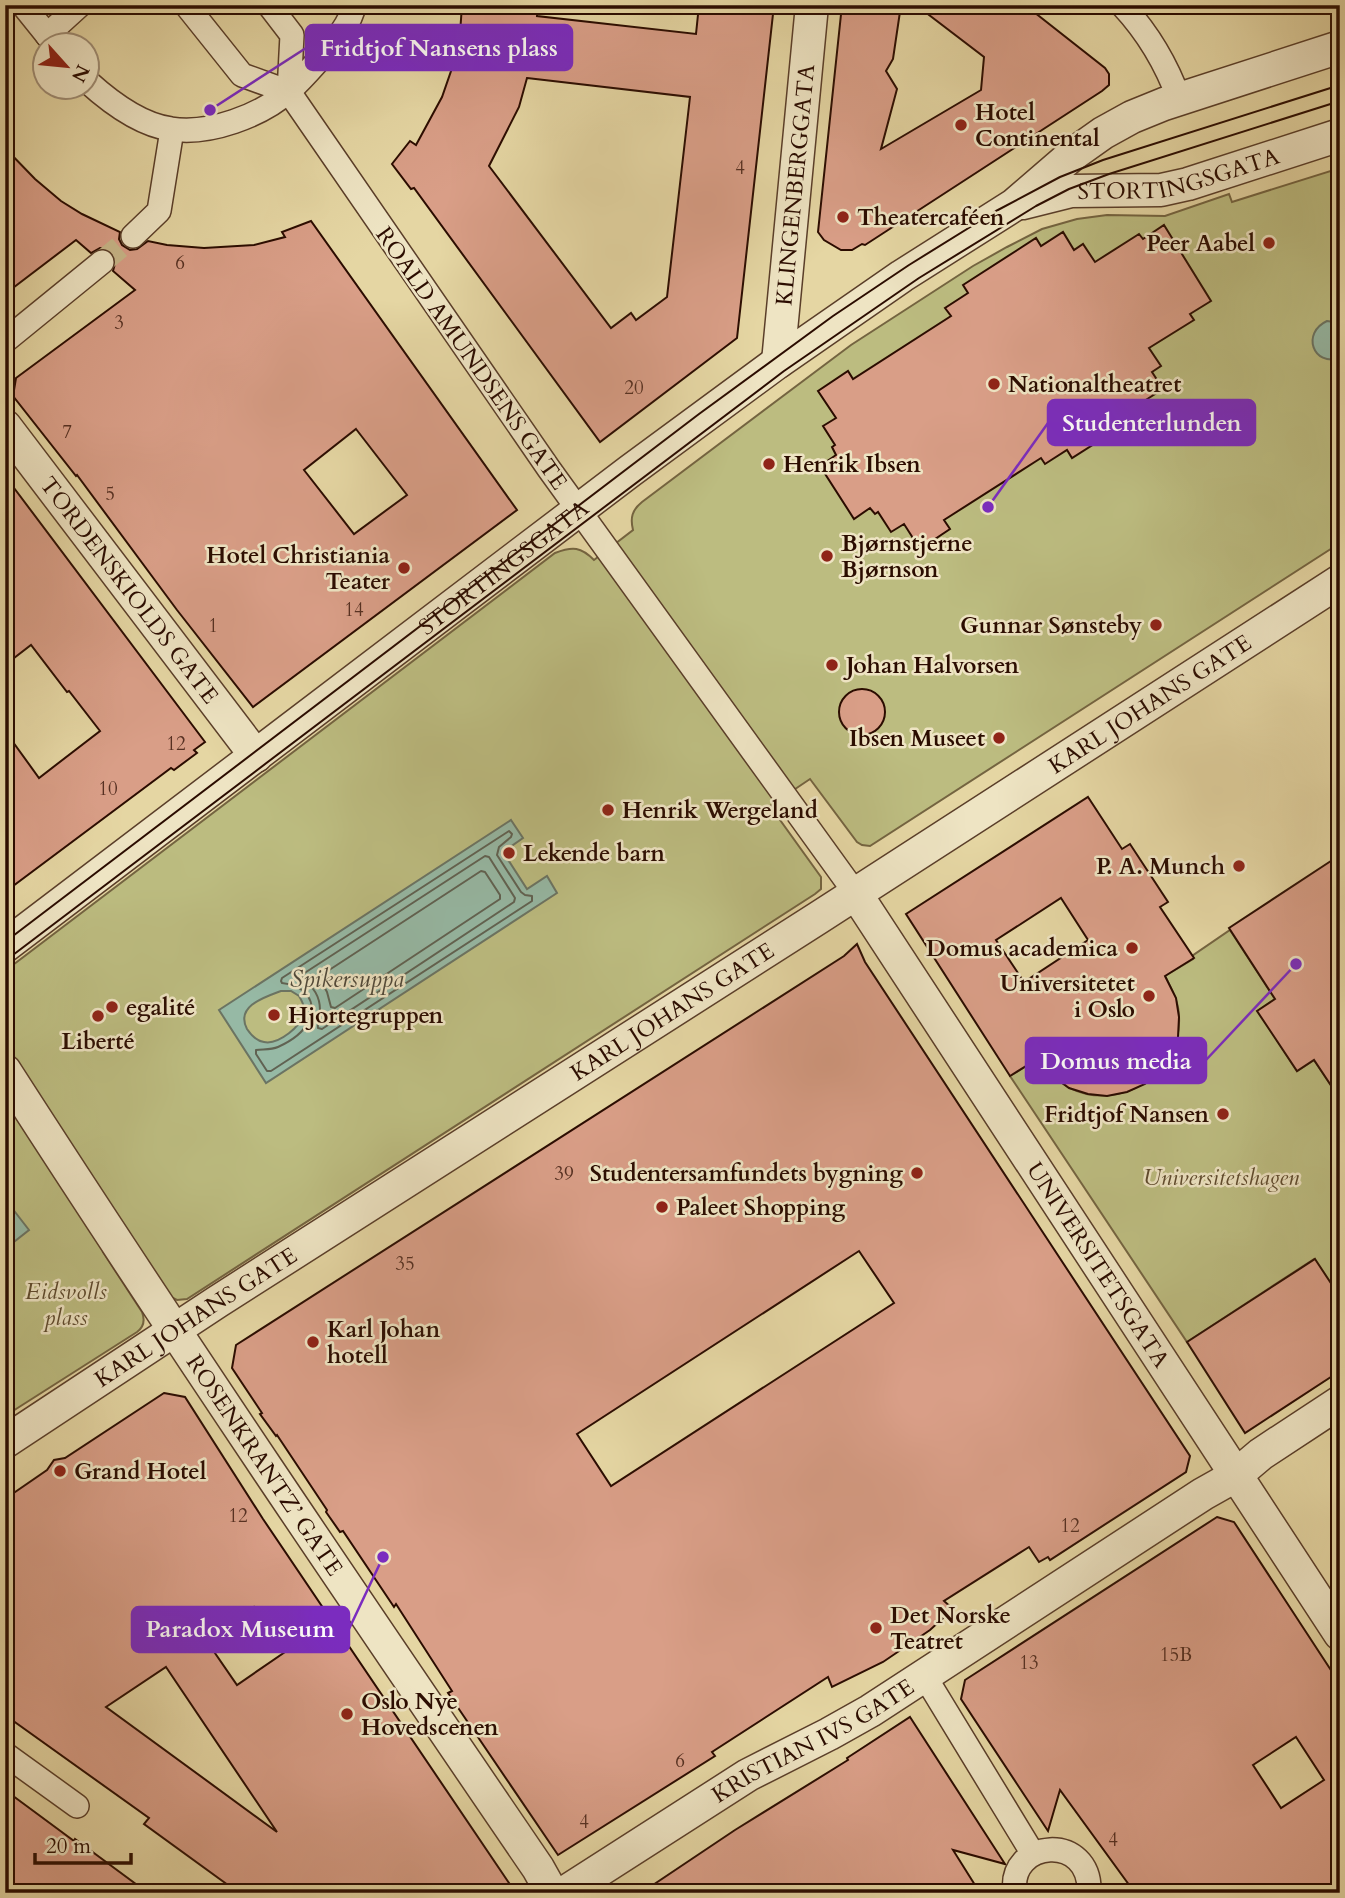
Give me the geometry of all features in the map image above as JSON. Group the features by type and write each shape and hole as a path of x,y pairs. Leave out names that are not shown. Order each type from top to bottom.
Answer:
{"street":[{"path":"23,5 45,32"},
{"path":"58,32 80,5"},
{"path":"186,5 242,75 289,92"},
{"path":"269,5 292,35 289,92"},
{"path":"102,95 132,114 172,130 195,131 232,123 289,92 334,41 353,12 354,5"},
{"name":"KLINGENBERGGATA","path":"778,362 812,5"},
{"path":"1122,5 1149,38 1172,77 1179,99"},
{"name":"STORTINGSGATA","path":"5,946 533,543 778,362 902,275 1014,205 1072,155 1103,133 1132,117 1179,99 1340,47"},
{"name":"ROALD AMUNDSENS GATE","path":"289,92 579,510 856,894"},
{"path":"133,236 159,211 172,130"},
{"name":"STORTINGSGATA","path":"1014,205 1070,191 1161,190 1188,184 1340,135"},
{"path":"5,341 102,262"},
{"name":"TORDENSKIOLDS GATE","path":"5,426 256,756"},
{"name":"KARL JOHANS GATE","path":"5,1442 1340,581"},
{"name":"UNIVERSITETSGATA","path":"856,894 1340,1634"},
{"name":"ROSENKRANTZ’ GATE","path":"5,1072 351,1594 538,1868 552,1893"},
{"name":"KRISTIAN IVS GATE","path":"564,1893 748,1775 870,1711 1203,1494 1235,1476 1261,1454 1340,1402"},
{"path":"924,1675 1033,1854"},
{"path":"5,1754 77,1806"},
{"path":"1015,1893 1017,1873 1023,1862 1033,1854 1056,1849 1069,1853 1079,1861 1087,1872 1089,1893"}],"green space":[{"name":"Eidsvolls plass","path":"1340,168 1340,543 870,846 857,842 810,779 770,806 821,877 821,889 815,894 187,1299 177,1300 169,1296 129,1234 103,1252 142,1312 144,1321 141,1328 5,1416 5,971 555,553 576,549 585,552 594,560 633,530 633,514 642,502 851,345 973,266 1042,229 1077,219 1107,215 1165,216 1229,194 1232,202"},
{"name":"Universitetshagen","path":"1230,930 1275,999 1258,1011 1297,1071 1314,1060 1340,1099 1340,1297 1314,1259 1187,1342 1010,1076 1039,1058 1061,1082 1089,1094 1109,1095 1144,1083 1159,1071 1170,1055 1177,1037 1178,1006 1165,976 1193,959 1192,956"}],"water":[{"path":"1327,321 1340,323 1340,358 1323,358 1314,347 1314,333"},
{"name":"Spikersuppa","path":"511,820 523,838 503,852 527,889 547,876 557,893 266,1083 219,1010","holes":["291,991 299,996 304,1005 303,1017 295,1028 276,1041 264,1042 254,1037 244,1021 248,1008 267,996"]},
{"path":"5,1199 29,1230 10,1245 5,1238"}],"building":[{"path":"462,5 538,5 537,16 696,34 699,5 774,5 737,338 600,442 414,188 411,189 392,164 410,141 416,145 442,97 459,48","holes":["527,78 690,97 667,297 636,320 631,313 611,328 489,166 519,107"]},
{"path":"842,5 901,5 893,59 886,71 897,89 881,149 981,90 984,57 916,5 1025,5 1105,68 1109,74 1109,85 865,245 852,250 841,250 824,240 818,232"},
{"path":"5,148 61,201 120,232 122,245 130,250 137,249 148,241 204,248 254,245 285,237 282,232 311,221 517,510 253,707 77,475 13,396 16,378 135,290 113,271 116,260 108,249 100,248 91,253 76,240 5,294","holes":["356,429 407,495 354,534 304,470"]},
{"name":"Nationaltheatret","path":"1164,225 1211,301 1190,314 1194,320 1149,348 1161,366 1152,372 1163,389 1141,403 1146,411 1072,458 1067,450 1045,464 1041,458 944,520 950,529 920,549 904,524 891,532 878,512 875,514 870,508 854,519 820,466 836,455 832,447 835,445 823,426 836,418 818,391 848,371 853,379 951,316 945,308 968,293 963,285 1036,238 1041,246 1063,232 1074,250 1083,244 1095,262 1139,234 1143,239"},
{"path":"5,476 205,742 194,750 197,753 174,770 171,768 5,892 5,731 39,778 100,731 31,645 5,665"},
{"path":"862,689 878,696 885,712 878,728 862,735 846,728 839,712 846,696"},
{"name":"Domus academica","path":"1088,797 1122,849 1130,844 1168,902 1160,907 1194,958 1165,976 1176,998 1179,1017 1178,1037 1171,1055 1160,1071 1145,1084 1127,1092 1107,1096 1069,1088 1053,1076 1039,1058 1010,1076 906,914","holes":["1061,898 1088,940 1024,982 996,940"]},
{"path":"1340,855 1340,1099 1314,1060 1297,1071 1257,1011 1275,999 1229,928"},
{"path":"857,944 865,962 1190,1456 1186,1472 1050,1560 1048,1557 1039,1562 1029,1547 944,1601 953,1609 930,1630 883,1662 832,1687 828,1677 712,1752 715,1756 558,1855 448,1693 452,1691 396,1604 394,1607 343,1531 340,1532 277,1435 260,1414 262,1413 232,1368 236,1345 844,956","holes":["859,1251 894,1303 611,1486 577,1434"]},
{"path":"1315,1259 1340,1297 1340,1371 1245,1433 1187,1342"},
{"path":"164,1393 185,1397 263,1519 509,1883 493,1893 239,1893 144,1824 149,1818 5,1715 5,1499 47,1470 54,1460 65,1458","holes":["254,1607 285,1652 237,1685 206,1640","166,1667 277,1832 106,1707"]},
{"path":"1217,1517 1234,1522 1340,1684 1340,1893 1135,1893 1060,1790 1048,1831 961,1699 965,1680","holes":["1296,1737 1324,1780 1281,1808 1253,1765"]},
{"path":"910,1717 1005,1864 953,1850 980,1893 641,1893 735,1830 848,1760 847,1758"},
{"path":"5,1790 74,1841 75,1839 148,1893 5,1893"}],"tunnel":[{"path":"102,262 133,236"}],"tram line":[{"path":"5,942 699,414 833,316 909,265 996,211 1060,177 1103,160 1340,85"},
{"path":"5,961 784,371 919,278 1036,206 1069,189 1340,101"}],"place":[{"name":"Fridtjof Nansens plass","path":"210,110"},
{"name":"Hotel Continental","path":"961,125"},
{"name":"Theatercaféen","path":"843,217"},
{"name":"Peer Aabel","path":"1269,243"},
{"name":"Nationaltheatret","path":"994,384"},
{"name":"Henrik Ibsen","path":"769,464"},
{"name":"Studenterlunden","path":"988,507"},
{"name":"Bjørnstjerne Bjørnson","path":"827,556"},
{"name":"Hotel Christiania Teater","path":"404,568"},
{"name":"Gunnar Sønsteby","path":"1156,625"},
{"name":"Johan Halvorsen","path":"832,665"},
{"name":"Ibsen Museet","path":"999,738"},
{"name":"Henrik Wergeland","path":"608,810"},
{"name":"Lekende barn","path":"509,853"},
{"name":"P. A. Munch","path":"1239,866"},
{"name":"Domus academica","path":"1132,948"},
{"name":"Domus media","path":"1296,964"},
{"name":"Universitetet i Oslo","path":"1149,996"},
{"name":"egalité","path":"112,1007"},
{"name":"Hjortegruppen","path":"274,1015"},
{"name":"Liberté","path":"98,1016"},
{"name":"Fridtjof Nansen","path":"1223,1114"},
{"name":"Studentersamfundets bygning","path":"917,1173"},
{"name":"Paleet Shopping","path":"662,1207"},
{"name":"Karl Johan hotell","path":"313,1342"},
{"name":"Grand Hotel","path":"60,1471"},
{"name":"Paradox Museum","path":"383,1557"},
{"name":"Det Norske Teatret","path":"876,1628"},
{"name":"Oslo Nye Hovedscenen","path":"347,1714"}]}
